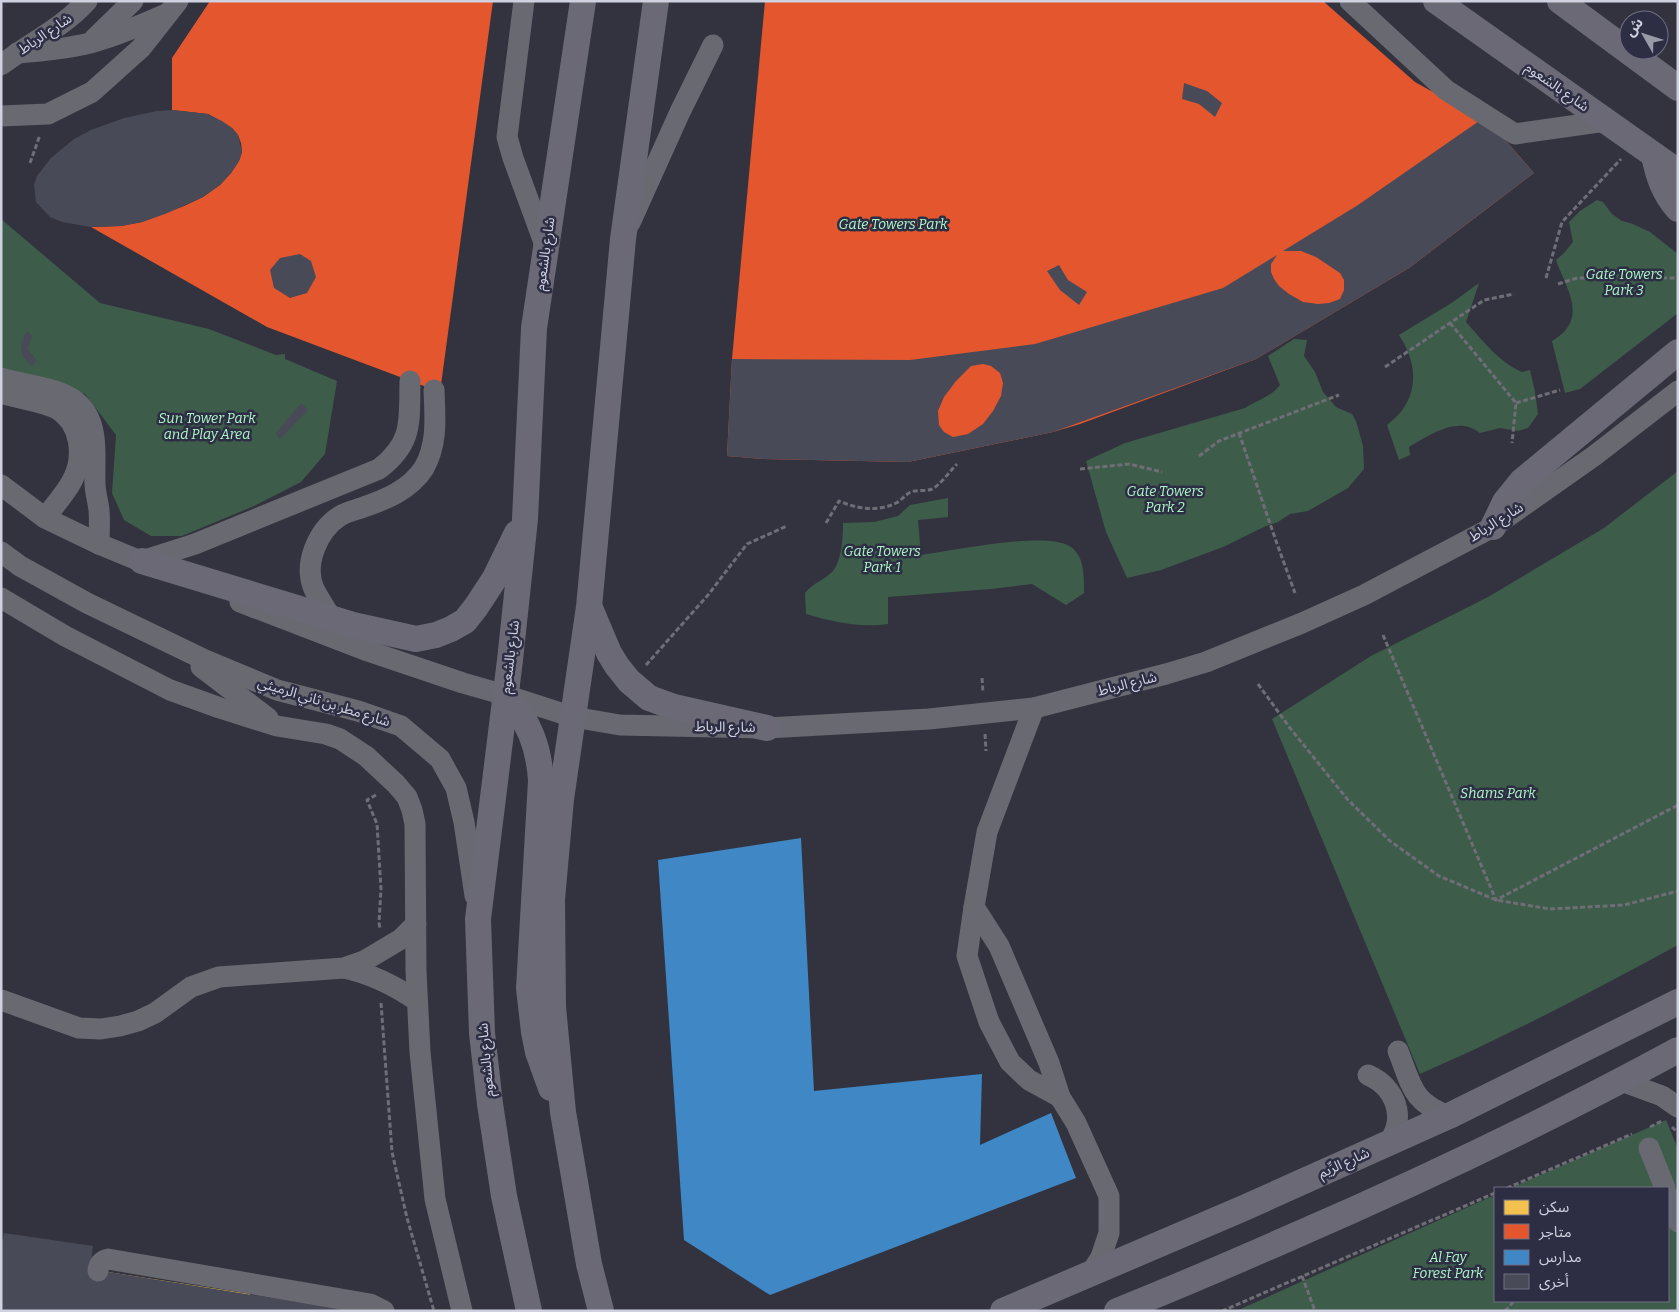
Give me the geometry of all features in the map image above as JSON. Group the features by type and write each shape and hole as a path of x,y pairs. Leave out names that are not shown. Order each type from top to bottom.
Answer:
{"main road":[{"name":"شارع بالشعوم","path":"529,1311 504,1196 490,1104 482,1033 478,919 510,660 525,519 534,328 583,1"},
{"path":"601,1311 589,1264 563,1112 553,1007 552,899 562,799 589,606 623,239 656,1"},
{"name":"شارع بالشعوم","path":"1436,1 1678,172"},
{"path":"1560,1 1678,88"},
{"path":"1646,149 1664,189 1678,209"},
{"path":"1493,527 1505,502 1522,480 1678,352"},
{"path":"142,561 352,625 416,639 436,636 465,621 495,578 525,519"},
{"path":"589,606 609,653 617,666 629,681 649,698 674,707 767,728"},
{"path":"505,695 525,720 535,742 540,765 541,781 529,988 538,1052 548,1080 563,1112"},
{"name":"شارع الرِّيم","path":"1003,1311 1388,1144 1449,1116 1678,1002"},
{"path":"1117,1311 1385,1196 1505,1140 1678,1050"},
{"path":"589,1264 613,1311"},
{"path":"522,1280 524,1311"}],"street":[{"name":"شارع الرباط","path":"9,59 43,38 78,12 87,1"},
{"path":"90,43 133,1"},
{"path":"524,1 507,137 546,248"},
{"path":"1350,1 1446,90 1515,134 1606,121"},
{"path":"9,59 90,43 130,30 173,7"},
{"path":"1,116 48,114 92,92 141,48 173,7"},
{"path":"623,239 680,112 713,45"},
{"path":"1,378 62,394 85,412 91,423 96,448 95,484 99,508 99,544"},
{"path":"142,561 194,544 379,469 397,453 406,438 409,421 410,381"},
{"path":"332,619 314,588 310,567 314,546 325,531 340,516 379,502 405,489 420,473 434,445 434,390"},
{"name":"شارع الرباط","path":"505,695 573,717 628,725 767,728 929,719 1034,708 1166,674 1206,662 1302,623 1364,595 1493,527 1594,456 1678,391"},
{"path":"1,393 55,408 67,416 79,438 77,467 73,480 45,518"},
{"path":"1,485 45,518 99,544 229,598 365,650 505,695"},
{"name":"شارع مطر بن ثاني الرميثي","path":"1,552 10,565 205,660 277,690 358,711 401,726 440,759 456,788 464,822 478,919"},
{"path":"1,598 65,636 170,690 277,726 326,734 340,739 366,756 407,797 415,824 420,1052 435,1199 462,1311"},
{"path":"160,638 217,678 277,726"},
{"path":"1034,708 988,832 974,907 968,956 989,1022 1010,1062 1029,1080 1060,1097"},
{"path":"974,907 999,946 1049,1063 1060,1097 1076,1123 1109,1196 1109,1233 1101,1257 1091,1273"},
{"path":"1,1000 79,1028 101,1029 120,1026 138,1021 155,1012 191,987 219,977 344,968 364,961 388,947 416,924"},
{"path":"344,968 364,972 390,984 418,1002"},
{"path":"1398,1051 1415,1094 1428,1107 1449,1116"},
{"path":"1368,1075 1388,1089 1394,1097 1397,1108 1394,1135 1388,1144"},
{"path":"1621,1081 1662,1096 1672,1114"},
{"path":"1646,1139 1665,1187"},
{"path":"1669,1199 1678,1222"},
{"path":"98,1271 99,1264 108,1259 370,1304 384,1311"}],"path":[{"path":"30,163 48,114"},
{"path":"1546,278 1562,222 1646,149"},
{"path":"1558,284 1577,278 1678,278"},
{"path":"1385,367 1484,300 1514,294"},
{"path":"1450,323 1516,403 1512,443"},
{"path":"1516,403 1560,390"},
{"path":"1199,456 1219,441 1299,412 1339,395"},
{"path":"1239,433 1295,593"},
{"path":"826,523 839,501 851,506 864,508 876,508 897,503 910,492 933,489 957,464"},
{"path":"1080,469 1129,464 1162,472"},
{"path":"642,669 708,595 747,544 787,526"},
{"path":"1382,635 1496,900"},
{"path":"1258,684 1290,728 1348,800 1390,841 1439,876 1496,900 1550,909 1624,905 1678,891"},
{"path":"388,947 379,924 381,889 376,824 367,800 396,784"},
{"path":"1496,900 1678,805"},
{"path":"390,984 380,1005 392,1152 407,1218 434,1311"},
{"path":"1646,1139 1672,1114"},
{"path":"1509,1187 1634,1133"},
{"path":"1222,1311 1494,1193"},
{"path":"1302,1276 1316,1311"}],"green space":[{"name":"Gate Towers Park 3","path":"1597,200 1603,202 1612,214 1622,221 1650,232 1678,254 1678,313 1580,389 1565,393 1552,341 1570,323 1573,313 1569,293 1556,260 1573,242 1569,222 1580,211"},
{"name":"Sun Tower Park and Play Area","path":"1,219 100,303 209,329 276,355 285,354 285,359 337,381 325,454 301,482 254,506 182,536 151,536 124,520 112,493 116,435 85,394 1,369"},
{"path":"1479,283 1466,322 1506,363 1522,372 1530,370 1538,414 1528,428 1518,431 1500,428 1480,433 1471,428 1453,426 1426,437 1409,447 1410,455 1399,460 1387,425 1398,416 1405,405 1413,383 1413,371 1406,347 1399,335 1453,302"},
{"name":"Gate Towers Park 2","path":"1294,339 1307,340 1304,356 1315,372 1323,392 1336,407 1352,414 1356,421 1363,446 1364,469 1348,488 1308,511 1290,514 1278,522 1223,547 1161,570 1127,578 1106,532 1086,461 1125,443 1245,408 1268,395 1280,385 1268,356"},
{"name":"Shams Park","path":"1678,471 1678,945 1550,1012 1420,1074 1272,719 1371,656 1488,597 1604,528"},
{"name":"Gate Towers Park 1","path":"948,498 948,517 918,520 921,555 999,543 1021,541 1059,542 1071,547 1079,556 1083,568 1084,593 1066,605 1032,584 888,597 888,624 878,625 847,624 806,614 805,593 832,572 838,562 843,535 843,523 874,522 898,516 910,505"},
{"name":"Al Fay Forest Park","path":"1666,1120 1678,1149 1678,1311 1236,1311 1494,1195 1494,1302 1669,1302 1669,1187 1513,1187"}],"building: سكن":[{"path":"69,1266 250,1294 247,1311 88,1311 89,1300 64,1296"}],"building: متاجر":[{"path":"210,1 493,1 440,392 267,327 91,227 121,226 142,222 184,206 203,197 220,185 239,161 242,152 241,143 238,135 232,128 208,114 172,110 172,58"},
{"path":"765,1 1323,1 1415,82 1492,125 1534,173 1409,268 1256,359 1080,424 1053,432 908,462 763,459 727,456 732,359"}],"building: مدارس":[{"path":"801,838 814,1091 982,1074 980,1145 1051,1113 1076,1178 770,1295 684,1240 658,860"}],"building: أخرى":[{"path":"1184,83 1207,91 1222,103 1215,117 1199,104 1182,99"},
{"path":"172,110 208,114 232,128 238,135 242,152 239,161 220,185 203,197 142,222 121,226 91,227 62,222 50,217 36,202 34,185 37,176 51,158 74,139 91,130 124,118"},
{"path":"1482,119 1492,125 1534,173 1409,268 1256,359 1053,432 908,462 763,459 727,456 732,359 910,360 1035,344 1223,288 1277,255 1271,264 1271,272 1279,286 1303,302 1329,303 1340,299 1344,290 1344,280 1340,273 1316,257 1301,251 1283,251 1358,205","holes":["983,364 991,366 1000,373 1003,383 1001,396 993,411 983,424 968,434 953,437 944,432 939,425 938,411 944,397 971,366"]},
{"path":"300,254 311,261 316,277 307,293 290,298 274,288 270,270 280,258"},
{"path":"1059,265 1068,280 1087,292 1079,305 1060,290 1047,271"},
{"path":"27,331 32,336 28,349 37,361 31,366 22,355 21,342"},
{"path":"301,403 308,410 280,439 275,434"},
{"path":"4,1233 93,1246 90,1269 354,1311 1,1311 1,1248"}],"park label":[{"name":"Gate Towers Park","path":"893,224"}]}
